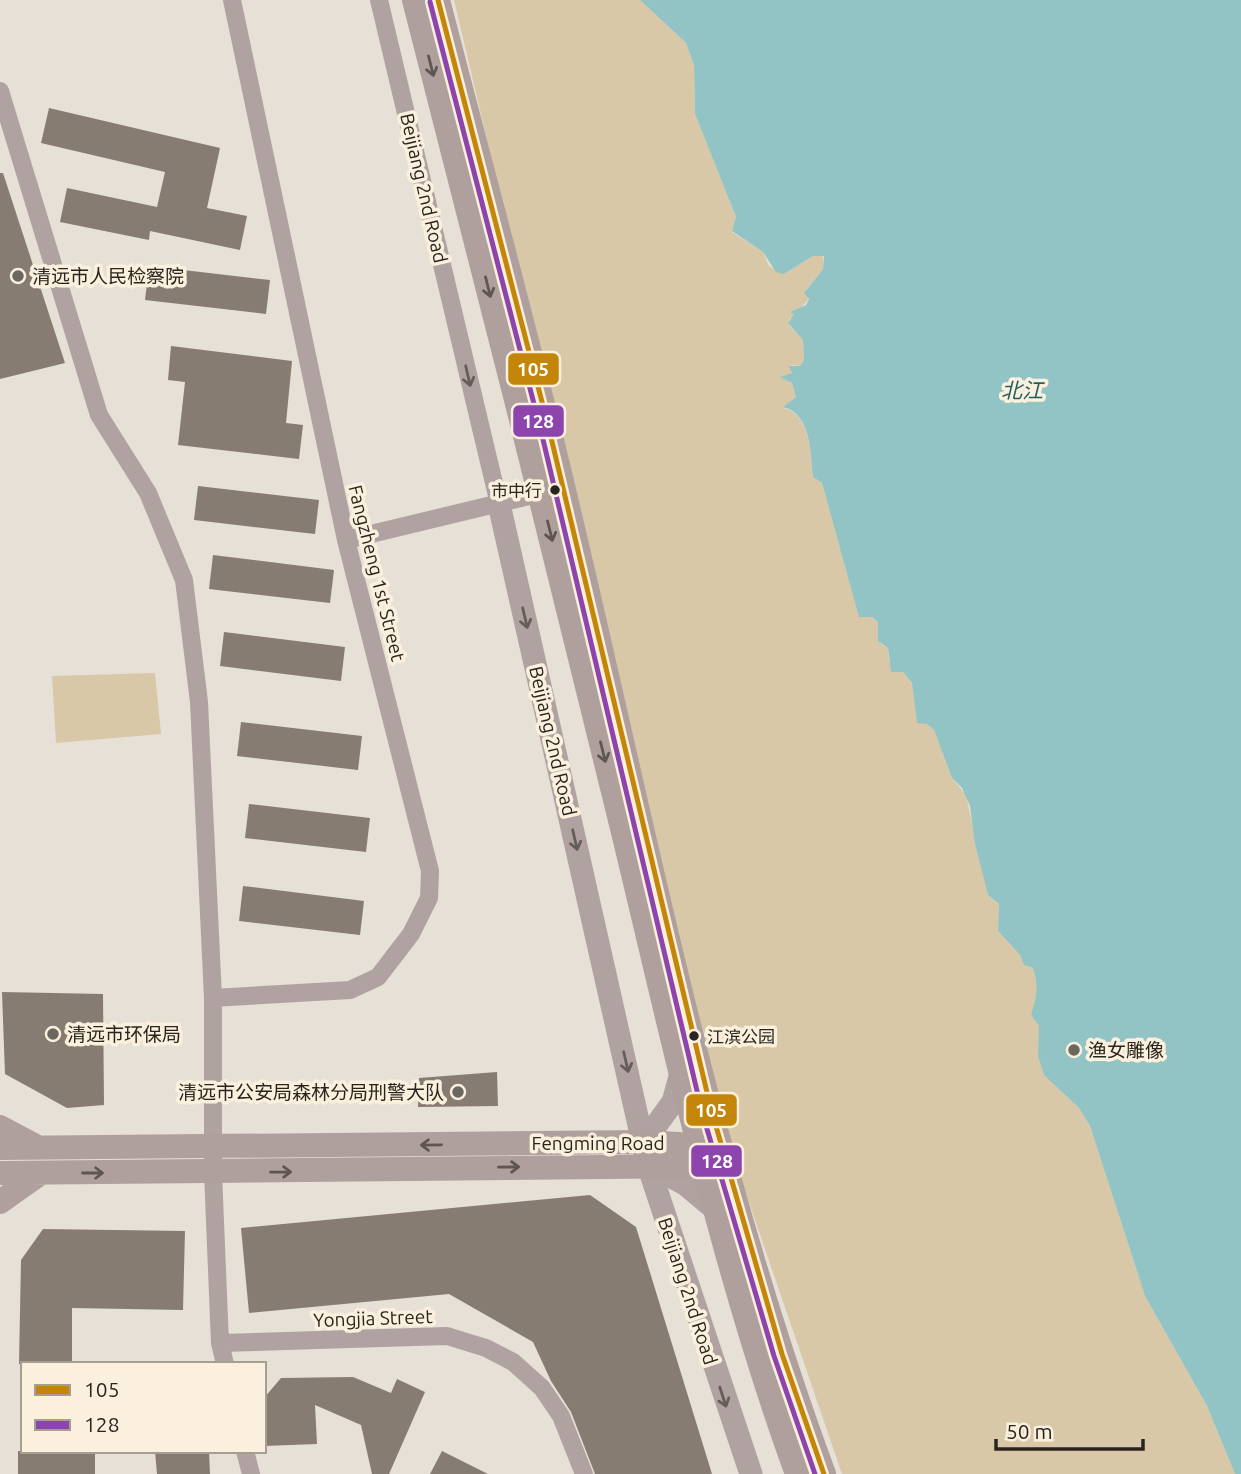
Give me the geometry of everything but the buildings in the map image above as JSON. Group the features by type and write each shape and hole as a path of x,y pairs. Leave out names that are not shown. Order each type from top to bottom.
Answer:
{"main road":[{"name":"Beijiang 2nd Road","path":"414,0 552,491 681,1073 824,1474"},
{"name":"Beijiang 2nd Road","path":"438,0 707,1152 716,1210 759,1369 797,1474"},
{"path":"0,1127 20,1140 41,1147"},
{"name":"Fengming Road","path":"0,1148 707,1152"},
{"name":"Fengming Road","path":"0,1174 213,1173 646,1153"},
{"path":"0,1202 41,1173"}],"street":[{"name":"Fangzheng 1st Street","path":"213,998 350,990 378,977 398,955 429,898 430,871 428,854 346,540 232,0"},
{"name":"Beijiang 2nd Road","path":"379,0 499,504 646,1153 751,1474"},
{"path":"0,91 99,415 148,493 184,580 199,702 213,998 212,1148 220,1343 225,1362"},
{"path":"346,540 552,491"},
{"path":"681,1073 673,1102 646,1153 716,1210"},
{"name":"Yongjia Street","path":"220,1343 447,1336 486,1348 513,1362 542,1388 561,1416 584,1474"},
{"path":"246,1453 251,1474"}],"shaded area":[{"name":"江滨公园","path":"454,0 640,0 686,43 694,65 695,114 736,217 732,232 763,252 769,266 784,274 813,256 823,256 823,269 806,290 808,300 789,320 790,326 803,340 804,360 800,366 791,365 792,373 781,377 792,383 796,397 784,408 793,412 805,427 813,477 822,483 859,616 872,617 878,622 881,644 888,648 889,661 895,672 903,672 912,683 917,722 927,724 934,730 952,778 966,795 988,895 999,904 998,931 1020,955 1024,965 1033,968 1035,974 1036,992 1031,1015 1039,1026 1044,1074 1079,1108 1090,1126 1145,1296 1207,1406 1235,1474 842,1474 713,1097"},
{"path":"155,673 161,734 56,743 52,676"}],"water":[{"name":"北江","path":"640,0 1241,0 1241,1474 1235,1474 1207,1406 1145,1296 1090,1126 1079,1108 1044,1075 1038,1056 1039,1026 1031,1015 1036,992 1035,974 1033,968 1024,965 1020,955 998,931 999,904 988,895 975,844 970,806 962,788 952,778 934,730 927,724 917,723 912,683 903,672 891,672 888,648 878,641 878,622 872,617 859,617 822,483 813,477 808,436 800,418 783,407 796,397 792,383 780,377 792,373 789,366 800,366 804,360 803,340 788,323 794,314 790,312 806,305 809,299 804,293 823,269 824,256 813,256 784,274 776,272 763,252 732,231 736,217 695,114 694,65 686,43"}],"transit line":[{"name":"105","path":"438,0 549,429 711,1109 782,1354 824,1474"},
{"name":"128","path":"430,2 541,431 702,1112 774,1356 815,1474"}],"place":[{"name":"清远市人民检察院","path":"18,276"},
{"name":"市中行","path":"555,490"},
{"name":"清远市环保局","path":"53,1034"},
{"name":"江滨公园","path":"694,1036"},
{"name":"渔女雕像","path":"1074,1050"},
{"name":"清远市公安局森林分局刑警大队","path":"458,1092"}]}
